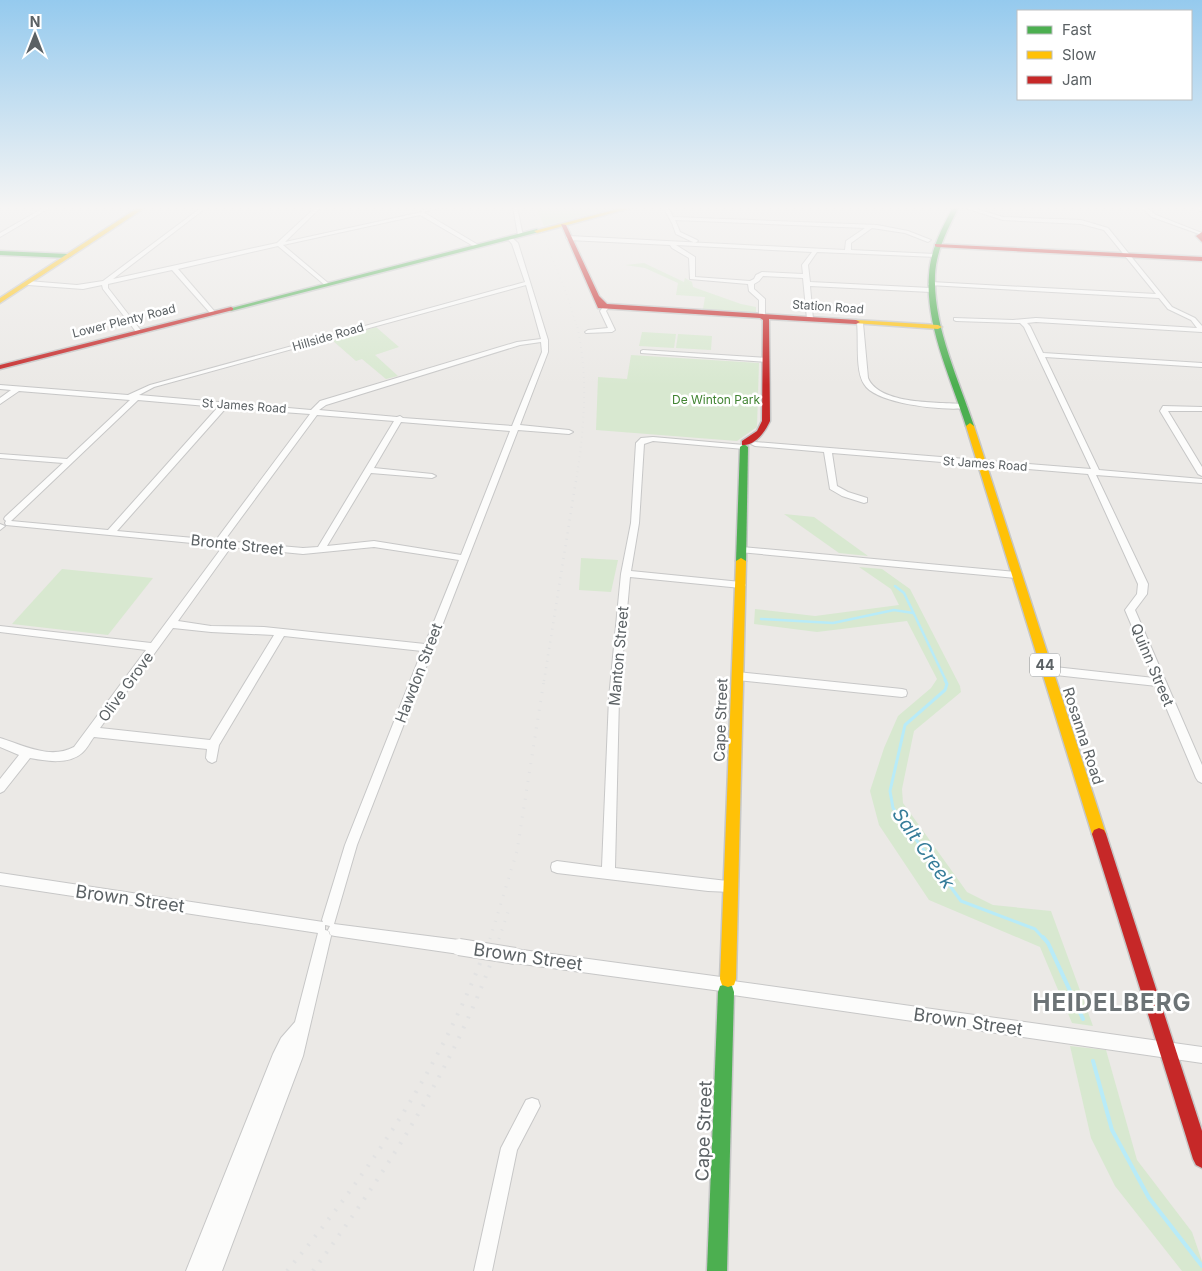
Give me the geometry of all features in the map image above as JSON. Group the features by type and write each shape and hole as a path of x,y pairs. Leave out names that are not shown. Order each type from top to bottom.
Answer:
{"main road":[{"path":"0,301 53,266"},
{"name":"Lower Plenty Road","path":"0,367 397,266"},
{"path":"584,266 604,307 740,315 764,325"},
{"name":"Rosanna Road","path":"932,266 931,285 938,327 1202,1159"},
{"name":"Station Road","path":"764,325 810,319 938,327"},
{"name":"Cape Street","path":"717,1271 745,462 750,444 766,421 764,325"}],"street":[{"path":"105,284 128,266"},
{"path":"28,283 79,286 105,284 182,266"},
{"path":"302,266 323,285"},
{"path":"523,266 545,343"},
{"path":"692,266 692,278 751,283"},
{"path":"806,266 810,319"},
{"path":"1137,266 1170,308 1193,319 1202,330"},
{"path":"174,268 213,313"},
{"path":"764,325 762,299 751,290 751,283 758,273 806,276"},
{"name":"Hillside Road","path":"130,397 152,386 528,282"},
{"path":"105,284 139,332"},
{"path":"807,284 947,284 1160,296"},
{"path":"588,332 612,330 604,307"},
{"path":"1182,314 1202,314"},
{"path":"956,319 1022,322 1036,320 1202,330"},
{"path":"1022,322 1027,326 1041,355 1093,472"},
{"path":"860,323 863,343 862,358 866,382 870,387 901,401 963,406"},
{"name":"Olive Grove","path":"27,753 62,758 70,756 78,750 172,624 224,543 316,411 332,401 511,345 545,343"},
{"name":"Hawdon Street","path":"213,1271 295,1056 300,1026 311,995 327,928 351,845 543,358 545,343"},
{"path":"643,352 766,360"},
{"path":"1041,355 1202,365"},
{"name":"St James Road","path":"0,387 569,432"},
{"path":"0,402 18,388"},
{"path":"3,524 130,397"},
{"path":"110,533 225,404"},
{"path":"1202,410 1166,408 1164,412 1202,474"},
{"path":"320,550 400,418"},
{"name":"St James Road","path":"642,440 750,444 828,452 1202,481"},
{"name":"Manton Street","path":"608,873 614,698 626,574 635,523 642,440"},
{"path":"828,452 833,487 844,494 864,500"},
{"path":"1190,453 1202,454"},
{"path":"0,456 68,461"},
{"path":"368,470 432,476"},
{"name":"Quinn Street","path":"1093,472 1143,584 1142,594 1130,610 1159,682 1202,778"},
{"name":"Bronte Street","path":"3,524 303,551 370,544 463,558"},
{"path":"742,550 1016,575"},
{"path":"626,574 741,585"},
{"path":"172,624 281,632 428,648"},
{"path":"0,629 155,647"},
{"path":"212,758 213,745 281,632"},
{"path":"1046,670 1159,682"},
{"path":"737,676 902,693"},
{"path":"93,732 213,745"},
{"path":"0,742 27,753 0,788"},
{"path":"557,867 731,886"},
{"name":"Brown Street","path":"0,879 1202,1056"},
{"name":"Hawdon Street","path":"195,1271 278,1059 286,1044 300,1026"},
{"path":"483,1271 509,1148 532,1106"}],"green space":[{"path":"634,266 651,266 684,282 685,278 692,282 693,287 741,304 756,307 756,313 703,309 705,297 676,295 678,283 645,268"},
{"path":"376,327 399,347 375,355 398,376 386,379 362,359 356,361 332,340"},
{"path":"642,332 676,334 674,348 639,346"},
{"path":"678,334 712,336 711,350 676,348"},
{"name":"De Winton Park","path":"631,355 759,363 757,427 737,441 596,430 598,377 627,379"},
{"path":"784,514 814,517 868,556 839,553"},
{"path":"581,558 618,560 611,592 579,590"},
{"path":"859,567 882,569 910,589 960,686 961,692 914,731 902,789 903,803 967,892 993,905 1051,911 1093,1026 1072,1023 1040,947 929,900 879,825 870,791 884,748 898,716 931,688 937,679 907,621 817,632 754,624 755,609 815,616 899,605 891,589"},
{"path":"62,569 153,578 108,635 12,624"},
{"path":"1070,1046 1106,1050 1137,1160 1192,1232 1202,1261 1202,1271 1182,1271 1115,1186 1091,1138"}],"waterway":[{"name":"Salt Creek","path":"895,586 904,593 946,681"},
{"path":"761,619 833,623 894,610 913,613"},
{"name":"Salt Creek","path":"945,680 947,684 945,690 905,725 890,791 893,808 961,901 1035,929 1044,939"},
{"name":"Salt Creek","path":"1043,937 1048,943 1083,1019"},
{"name":"Salt Creek","path":"1093,1061 1112,1130 1149,1198 1202,1266"}],"railway":[{"path":"555,266 577,327"},
{"path":"576,482 584,404 583,365 577,326"},
{"path":"544,681 576,480"},
{"path":"490,939 517,851 544,680"},
{"path":"499,939 510,906"},
{"path":"287,1271 348,1194 403,1113 451,1028 472,983 490,937"},
{"path":"313,1271 369,1193 420,1112 464,1027 500,937"}],"traffic: fast":[{"path":"231,309 398,266"},
{"path":"933,266 932,292 939,331 970,426"},
{"path":"741,561 744,447"},
{"path":"717,1271 726,992"}],"traffic: slow":[{"path":"0,301 53,266"},
{"path":"856,322 938,327"},
{"path":"970,426 1099,834"},
{"path":"728,979 741,561"}],"traffic: jam":[{"path":"582,266 600,307"},
{"path":"597,298 605,306 856,322"},
{"path":"0,367 231,309"},
{"path":"745,443 761,432 766,421 767,328 766,319 762,316"},
{"path":"1099,834 1202,1159"}],"district":[{"name":"HEIDELBERG","path":"1112,1003"}]}
